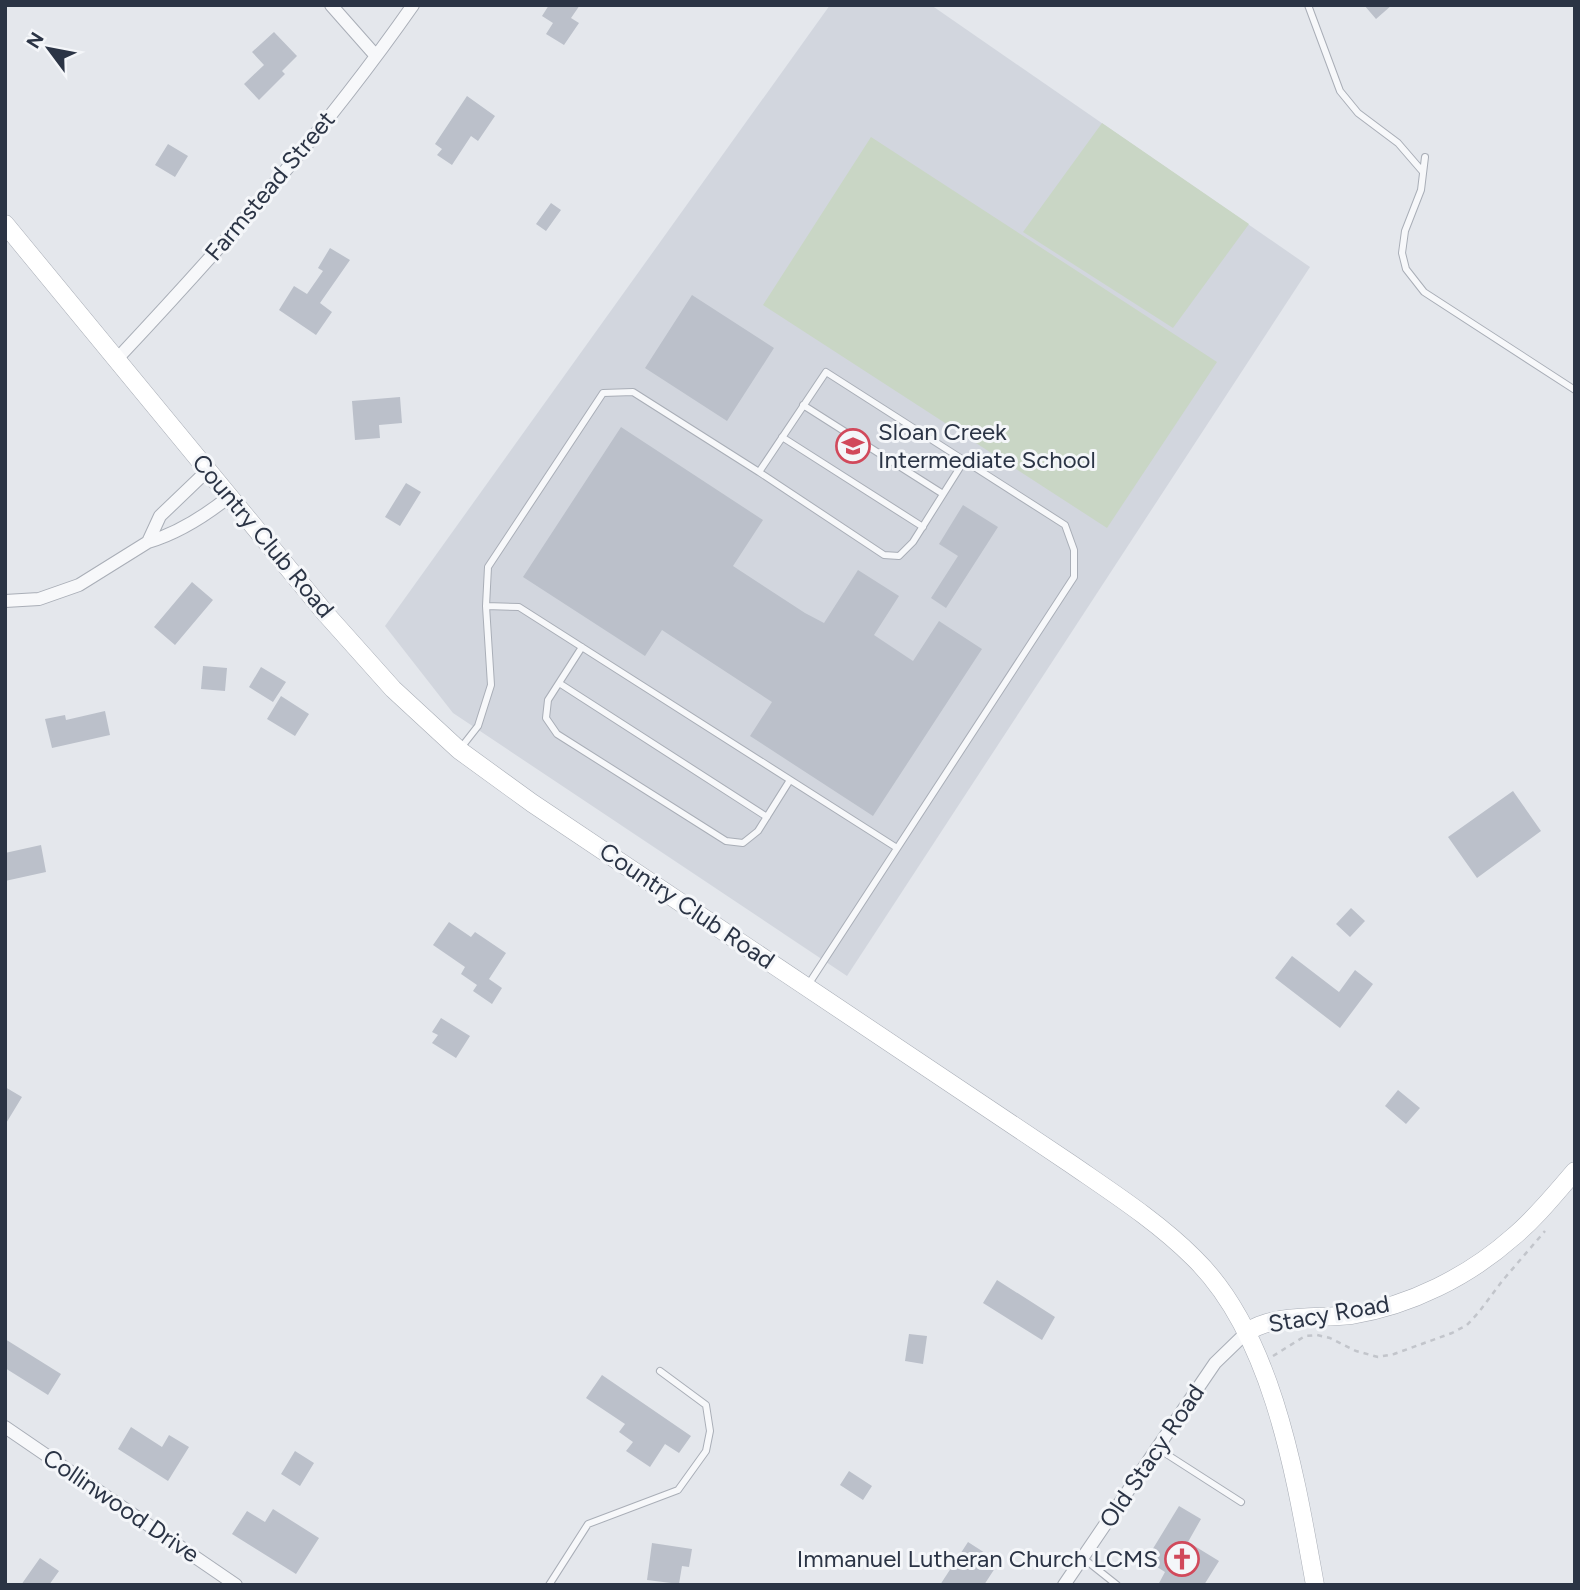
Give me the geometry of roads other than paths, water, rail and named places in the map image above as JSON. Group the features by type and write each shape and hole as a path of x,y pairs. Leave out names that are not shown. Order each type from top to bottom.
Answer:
{"main road":[{"name":"Country Club Road","path":"5,224 318,604 393,689 459,750 532,803 1140,1213 1194,1258 1216,1283 1247,1332 1289,1448 1315,1585"},
{"name":"Stacy Road","path":"1247,1332 1272,1322 1355,1314 1399,1303 1434,1289 1472,1268 1513,1238 1575,1171"}],"street":[{"path":"331,5 376,56"},
{"name":"Farmstead Street","path":"117,359 253,209 376,56 412,5"},
{"path":"148,542 160,516 208,470"},
{"path":"5,601 38,599 79,584 148,542 169,536 205,516 230,496"},
{"name":"Old Stacy Road","path":"1064,1585 1215,1363 1247,1332"},
{"name":"Collinwood Drive","path":"5,1427 236,1585"}],"lane":[{"path":"1308,5 1340,91 1347,101 1398,143 1423,172"},
{"path":"1425,157 1422,190 1405,231 1402,253 1406,269 1424,292 1575,390"},
{"path":"759,472 826,372 1065,525 1074,550 1074,577 807,986"},
{"path":"459,750 478,726 491,685 486,606 488,567 603,393 633,392 884,555 899,556 913,542 964,461"},
{"path":"803,405 943,495"},
{"path":"782,437 923,527"},
{"path":"486,606 519,607 897,848"},
{"path":"582,647 548,700 546,718 557,734 726,841 743,843 758,831 790,780"},
{"path":"559,683 767,817"},
{"path":"549,1585 588,1524 678,1490 706,1451 710,1431 706,1405 660,1371"},
{"path":"1157,1448 1241,1502"},
{"path":"1083,1558 1117,1585"}],"place":[{"name":"Sloan Creek Intermediate School","path":"853,446"},
{"name":"Immanuel Lutheran Church LCMS","path":"1182,1559"}]}
